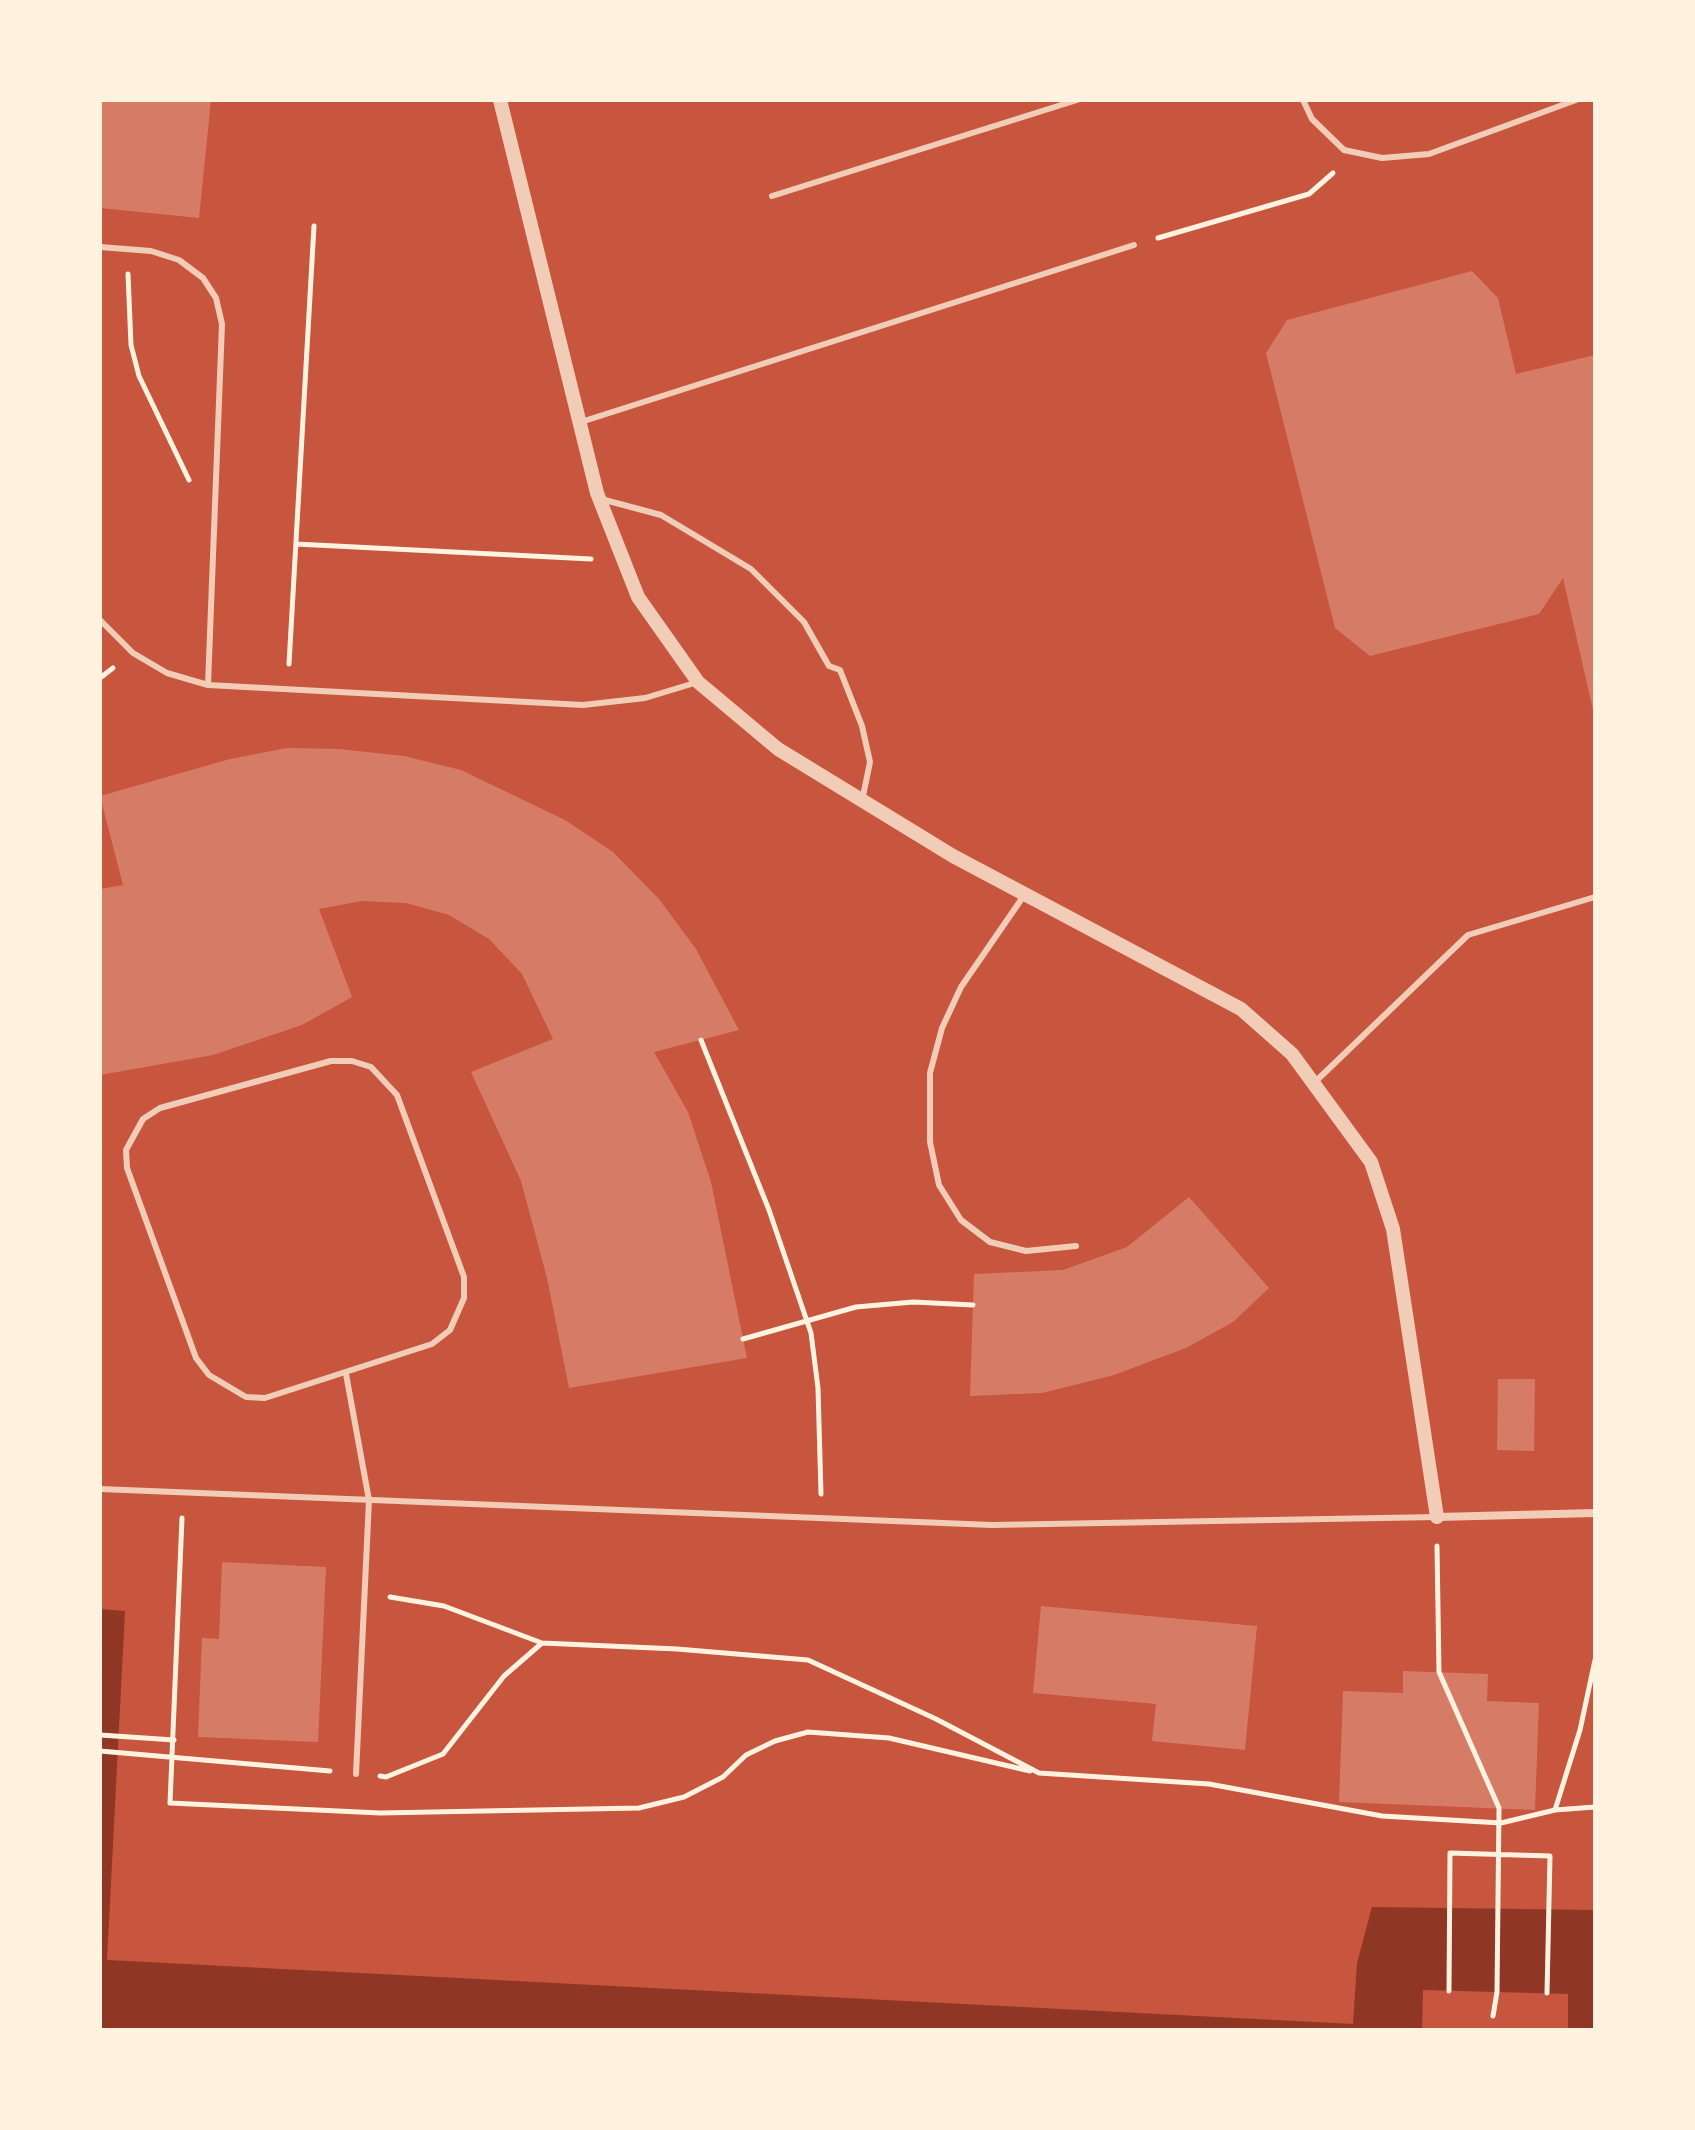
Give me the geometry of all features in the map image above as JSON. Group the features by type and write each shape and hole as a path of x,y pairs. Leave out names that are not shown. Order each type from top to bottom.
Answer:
{"street":[{"path":"500,100 601,499 638,597 698,682 778,749 953,856 1241,1009 1292,1054 1371,1162 1393,1229 1437,1517 1595,1513"}],"lane":[{"path":"772,196 1077,100"},
{"path":"1303,100 1312,119 1344,150 1382,158 1429,154 1576,100"},
{"path":"580,422 1134,245"},
{"path":"100,247 151,251 179,260 203,278 216,298 222,324 208,685"},
{"path":"601,499 661,515 751,569 804,622 829,666 840,670 862,726 870,762 862,801"},
{"path":"100,620 133,653 167,673 208,685 583,705 645,698 698,682"},
{"path":"1025,894 961,987 942,1028 930,1073 930,1142 939,1185 961,1220 990,1242 1026,1251 1076,1246"},
{"path":"1314,1083 1468,935 1595,897"},
{"path":"331,1061 352,1061 371,1067 386,1079 397,1095 464,1277 464,1298 450,1330 432,1344 346,1374 265,1398 246,1397 227,1389 209,1375 196,1358 127,1168 126,1150 143,1119 160,1108 331,1061"},
{"path":"346,1374 369,1500 356,1774"},
{"path":"100,1489 992,1525 1437,1517"}],"path":[{"path":"1134,245 1309,194 1332,176 1344,150"},
{"path":"288,689 314,226"},
{"path":"129,249 131,345 139,376 179,464 214,519"},
{"path":"296,544 624,561"},
{"path":"701,1040 769,1210 811,1333 818,1388 822,1519"},
{"path":"743,1339 856,1307 913,1302 973,1305"},
{"path":"183,1493 170,1803 380,1813 639,1808 684,1797 723,1777 746,1755 775,1741 808,1732 838,1732 941,1748 1039,1773 1209,1784 1382,1816 1501,1823 1555,1810 1595,1807"},
{"path":"1437,1517 1439,1672 1499,1808 1497,1992 1493,2016"},
{"path":"365,1593 444,1606 542,1643 677,1649 808,1660 936,1719 1039,1773"},
{"path":"100,1751 386,1777 443,1754 504,1676 542,1643"},
{"path":"1555,1810 1580,1730 1595,1660"},
{"path":"100,1735 174,1740"},
{"path":"1449,1991 1450,1853 1550,1856 1547,1993"}],"shaded area":[{"path":"100,1609 125,1611 107,1960 1353,2024 1357,1963 1372,1907 1595,1910 1595,2030 100,2030"}],"pier":[{"path":"1423,1990 1568,1994 1568,2030 1422,2030"}],"building":[{"path":"100,100 211,100 199,218 100,208"},
{"path":"1472,271 1498,298 1516,374 1595,355 1595,719 1563,578 1539,614 1370,656 1335,628 1266,353 1287,320"},
{"path":"287,748 339,749 404,756 461,770 565,820 613,852 659,899 696,949 739,1030 654,1052 688,1112 711,1182 747,1358 569,1388 547,1278 521,1181 471,1072 553,1039 522,974 489,939 449,915 406,903 362,901 319,909 352,997 302,1025 213,1055 100,1075 100,889 123,885 100,796 230,759"},
{"path":"1189,1197 1269,1288 1233,1322 1186,1348 1114,1375 1042,1393 970,1396 974,1274 1063,1270 1127,1247"},
{"path":"1498,1379 1535,1379 1534,1451 1497,1450"},
{"path":"222,1562 326,1567 318,1742 198,1737 202,1638 219,1639"},
{"path":"1041,1606 1257,1626 1245,1750 1152,1741 1156,1704 1033,1693"},
{"path":"1403,1671 1488,1674 1487,1701 1539,1703 1535,1810 1339,1802 1343,1691 1403,1693"}]}
